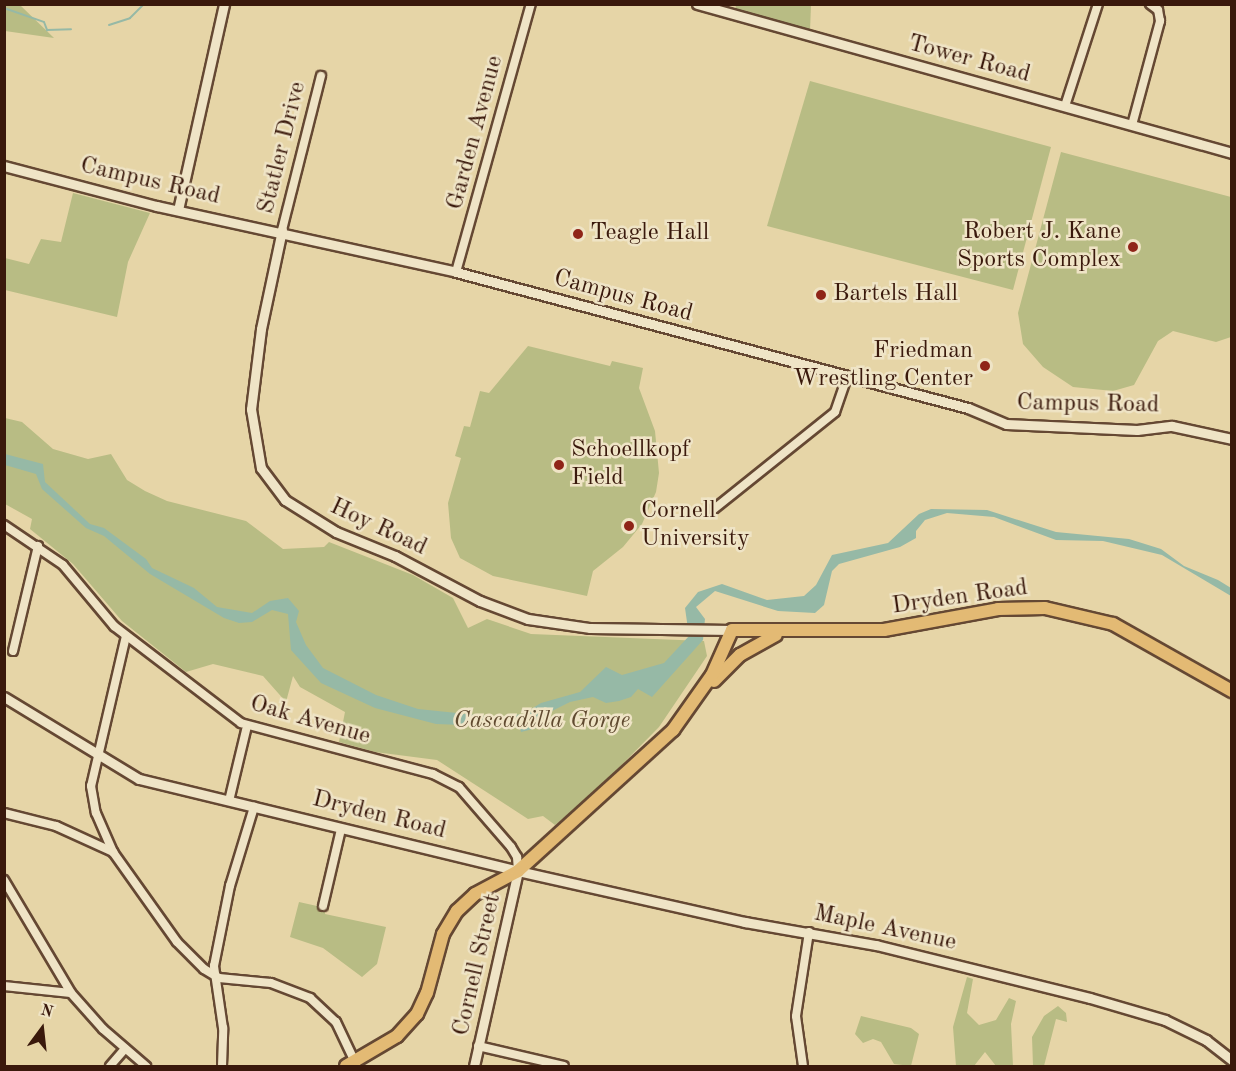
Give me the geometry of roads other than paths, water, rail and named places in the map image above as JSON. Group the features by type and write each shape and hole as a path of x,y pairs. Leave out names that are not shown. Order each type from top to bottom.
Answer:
{"main road":[{"name":"Dryden Road","path":"698,697 721,658 732,630 783,632 884,630 998,609 1045,608 1113,624 1232,691"},
{"name":"Dryden Road","path":"518,871 664,740 698,697 740,655 783,632"},
{"path":"352,1065 397,1036 417,1014 427,993 443,933 457,911 475,894 518,871"}],"street":[{"path":"178,210 224,4"},
{"name":"Garden Avenue","path":"456,272 531,4"},
{"name":"Tower Road","path":"697,4 1232,153"},
{"path":"1065,106 1098,4"},
{"path":"1132,125 1160,17 1150,4"},
{"name":"Statler Drive","path":"282,230 321,76"},
{"name":"Campus Road","path":"4,166 178,210 282,230 456,272 971,409 1006,424 1137,430 1172,426 1232,440"},
{"name":"Hoy Road","path":"282,230 260,339 251,409 256,455 274,490 318,523 510,613 573,627 732,630"},
{"path":"714,509 835,412 847,376"},
{"name":"Oak Avenue","path":"4,525 38,546 74,576 126,636 247,726 449,781 477,804 511,847 517,857 518,871"},
{"path":"13,651 38,546"},
{"path":"126,636 97,756 92,799 113,852 177,942 214,977 279,985 310,998 336,1022 352,1065"},
{"name":"Dryden Road","path":"4,697 97,756 139,779 518,871"},
{"path":"229,801 247,726"},
{"path":"222,1066 224,1028 214,977 230,886 254,807"},
{"path":"4,813 56,826 113,852"},
{"path":"323,906 341,829"},
{"name":"Maple Avenue","path":"518,871 745,922 876,945 1145,1013 1185,1029 1232,1060"},
{"name":"Cornell Street","path":"474,1066 518,871"},
{"path":"4,880 71,993 125,1049 146,1066"},
{"path":"803,1066 796,1016 809,932"},
{"path":"4,986 71,993"},
{"path":"478,1046 564,1066"},
{"path":"110,1066 125,1049"}],"waterway":[{"path":"109,25 130,18 144,4"},
{"path":"4,8 44,22 47,30 71,29"}],"place":[{"name":"Teagle Hall","path":"578,234"},
{"name":"Robert J. Kane Sports Complex","path":"1133,247"},
{"name":"Bartels Hall","path":"821,295"},
{"name":"Friedman Wrestling Center","path":"985,366"},
{"name":"Schoellkopf Field","path":"559,465"},
{"name":"Cornell University","path":"629,526"}],"park label":[{"name":"Cascadilla Gorge","path":"542,722"}]}
